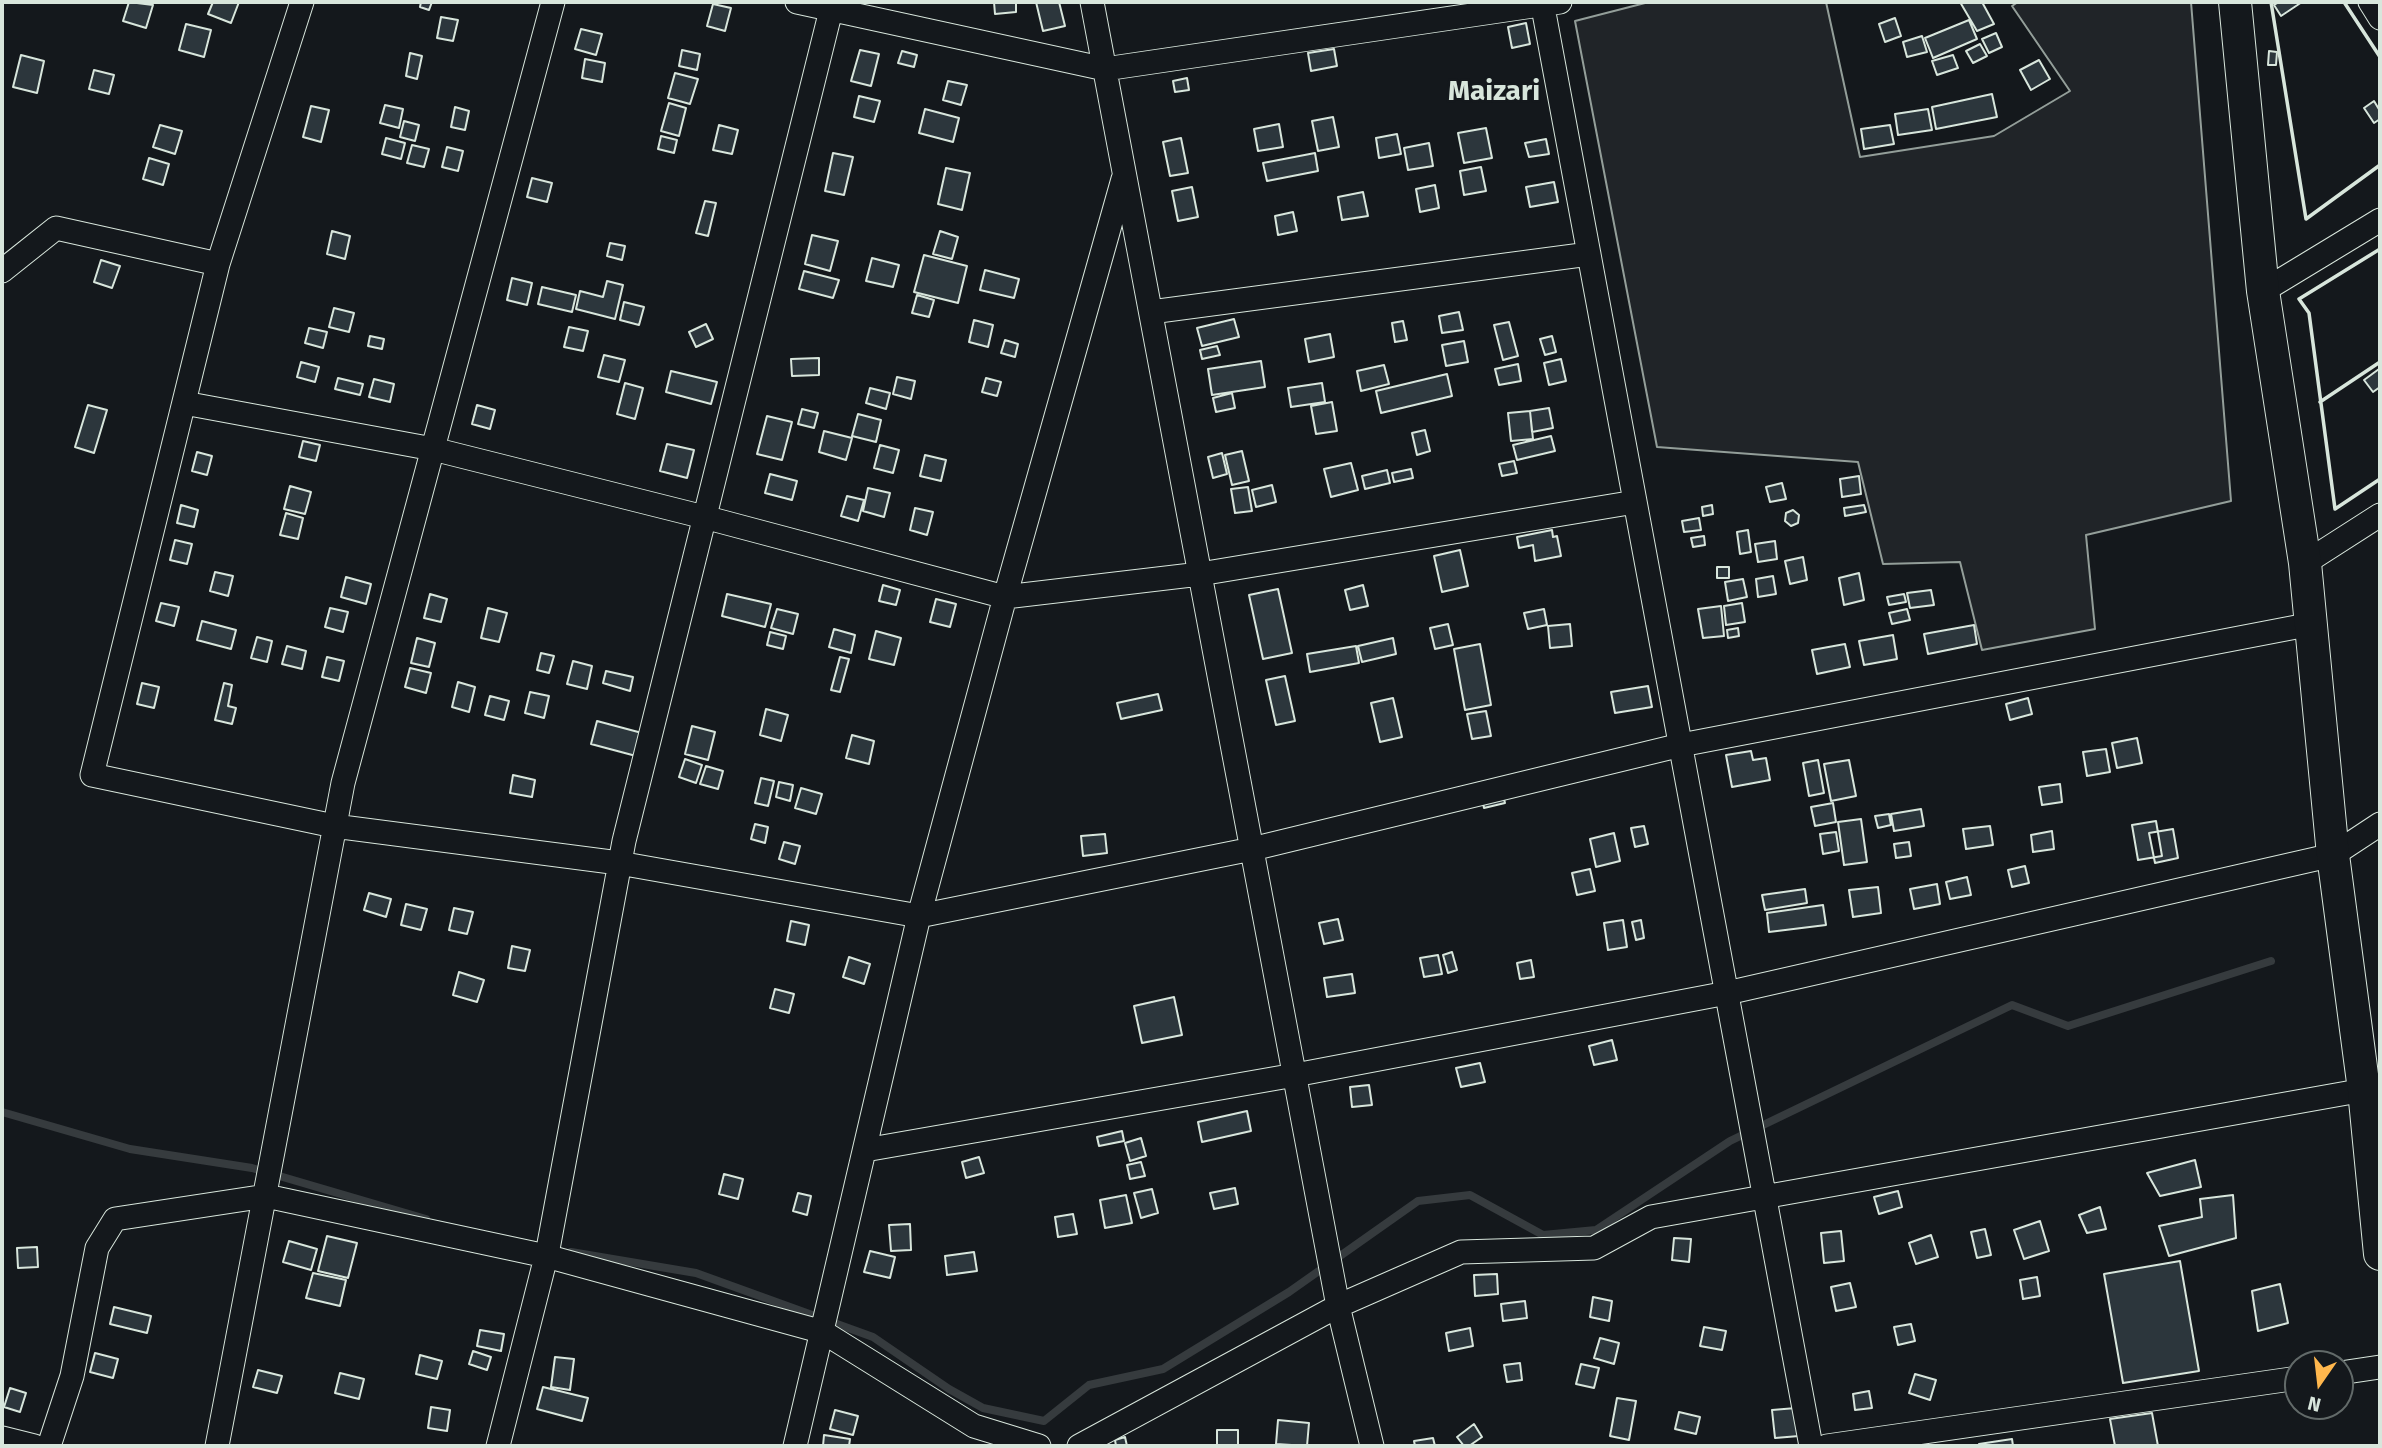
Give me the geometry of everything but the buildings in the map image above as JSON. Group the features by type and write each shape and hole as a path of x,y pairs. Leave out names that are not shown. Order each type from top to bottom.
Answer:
{"main road":[{"path":"2239,4 2263,291 2305,563 2333,855 2364,1090 2379,1235"}],"street":[{"path":"302,2 218,264 92,775 334,826 619,863 919,916 1252,849 1681,745 2312,625"},
{"path":"217,1446 343,783 553,2"},
{"path":"797,2 830,6 1105,69 1548,3 1589,254 1811,1446"},
{"path":"1092,2 1338,1306 1373,1446"},
{"path":"2370,2 2380,18"},
{"path":"498,1446 546,1256 619,863 830,6"},
{"path":"795,1446 919,916 1005,597 1125,173"},
{"path":"2263,291 2380,220"},
{"path":"2,271 56,228 218,264"},
{"path":"1151,312 1589,254"},
{"path":"184,403 433,449 1005,597 1200,574 1635,502"},
{"path":"2305,563 2380,515"},
{"path":"865,1150 1295,1075 1727,993 2333,855 2380,824"},
{"path":"1079,1446 1338,1306 1461,1252 1594,1248 1651,1217 1765,1199 2364,1090"},
{"path":"49,1446 72,1376 97,1248 114,1219 266,1196 546,1256 822,1332 974,1426 1039,1446"},
{"path":"2354,1371 2380,1367"},
{"path":"1827,1446 2284,1380"},
{"path":"2,1438 34,1446"}],"shaded area":[{"path":"1649,2 1826,2 1860,157 1994,136 2070,91 2012,6 2018,2 2191,2 2231,501 2086,535 2095,629 1982,650 1960,562 1883,564 1858,462 1657,447 1575,21"}],"waterway":[{"path":"571,1252 696,1273 873,1337 949,1389 983,1408 1044,1421 1089,1385 1163,1369 1289,1292 1418,1201 1470,1195 1543,1235 1596,1230 1730,1141 2012,1005 2068,1026 2271,961"},
{"path":"2,1112 130,1149 252,1168 426,1219"}],"wall":[{"path":"2271,2 2306,219 2380,165"},
{"path":"2344,2 2380,57"},
{"path":"2380,249 2299,299 2309,313 2335,509 2380,479"},
{"path":"2320,402 2380,362"}],"district":[{"name":"Maizari","path":"1494,92"}]}
